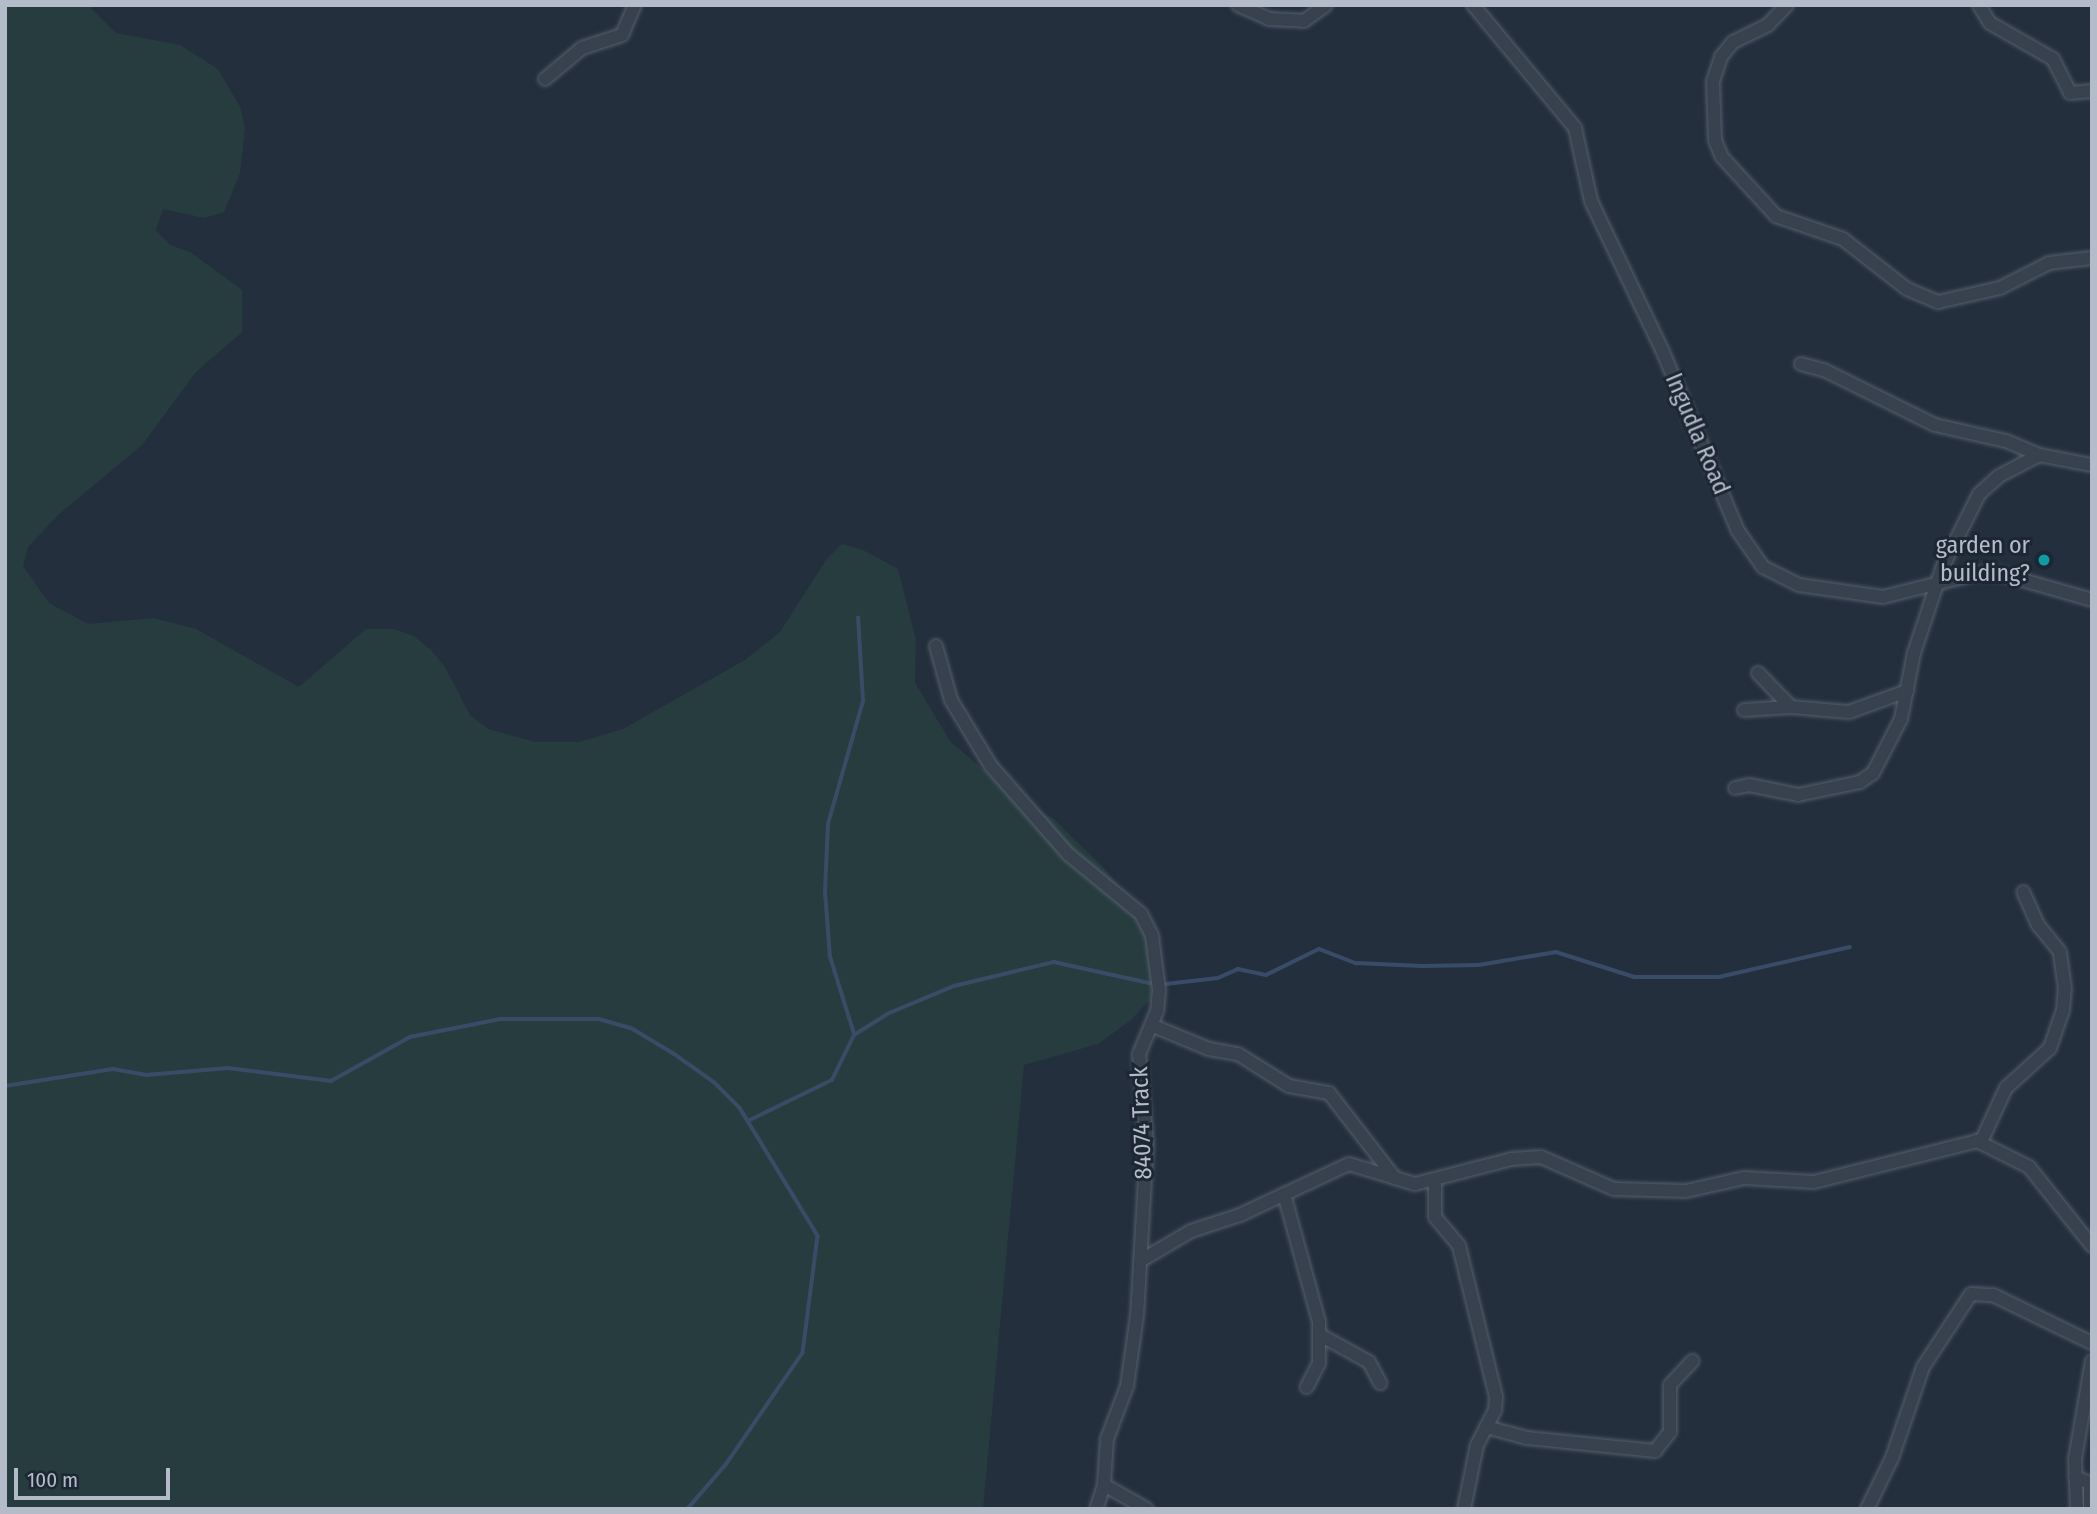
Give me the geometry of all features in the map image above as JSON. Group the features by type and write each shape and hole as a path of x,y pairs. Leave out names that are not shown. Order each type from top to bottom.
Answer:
{"street":[{"path":"545,79 582,48 622,35 635,5"},
{"path":"1238,5 1269,19 1304,21 1326,5"},
{"name":"Ingudla Road","path":"1473,5 1575,128 1591,201 1751,553 1773,575 1825,589 1892,597 1937,580 1994,573 2092,600"},
{"path":"1787,5 1768,25 1733,42 1721,57 1713,82 1715,140 1722,157 1739,181 1776,216 1843,239 1907,289 1938,302 2000,288 2049,263 2092,258"},
{"path":"1979,5 1990,23 2053,59 2070,93 2092,91"},
{"path":"1801,364 1824,370 1935,425 2006,441 2039,455 2092,465"},
{"path":"1735,788 1749,785 1798,795 1860,782 1879,765 1901,719 1937,580 1979,494 1999,476 2039,455"},
{"name":"84074 Track","path":"936,646 951,700 991,766 1068,855 1141,914 1152,936 1159,990 1151,1025 1139,1054 1147,1143 1140,1261 1127,1385 1107,1439 1104,1485 1096,1509"},
{"path":"1758,673 1791,707"},
{"path":"1744,710 1791,707 1856,711 1907,691"},
{"path":"1981,1142 2006,1088 2050,1048 2063,1010 2065,989 2060,951 2038,925 2023,892"},
{"path":"1151,1025 1209,1049 1238,1054 1289,1086 1329,1093 1395,1178"},
{"path":"1140,1261 1191,1231 1240,1215 1349,1164 1415,1184 1528,1156 1553,1160 1614,1189 1686,1191 1744,1178 1814,1182 1981,1142 2029,1167 2092,1246"},
{"path":"1434,1181 1435,1217 1457,1241 1488,1352 1496,1403 1477,1445 1464,1509"},
{"path":"1284,1194 1311,1281 1320,1335 1319,1363 1307,1387"},
{"path":"1867,1509 1892,1458 1923,1367 1971,1294 1993,1294 2092,1343"},
{"path":"1320,1335 1369,1362 1381,1382"},
{"path":"1486,1427 1527,1438 1655,1451 1670,1432 1670,1385 1692,1361"},
{"path":"2077,1509 2075,1477 2078,1426 2092,1362"},
{"path":"2075,1477 2090,1483 2090,1509"},
{"path":"1104,1485 1147,1509"}],"green space":[{"path":"5,5 88,5 116,33 180,45 218,69 240,107 245,127 240,173 224,212 204,218 163,209 156,230 170,245 190,252 242,290 242,332 196,372 142,445 59,514 28,547 23,566 49,603 88,624 153,618 196,629 299,687 366,629 393,629 414,636 431,650 445,667 470,715 488,729 535,742 579,742 623,729 745,660 780,632 826,560 842,544 863,550 898,569 916,640 915,683 950,741 1015,797 1054,819 1106,870 1146,923 1159,990 1131,1020 1098,1044 1024,1065 983,1509 5,1509"}],"waterway":[{"path":"854,1034 830,957 825,892 828,824 863,701 858,618"},
{"path":"1166,984 1218,978 1238,969 1266,975 1319,949 1356,963 1422,966 1479,965 1556,952 1635,977 1719,977 1850,947"},
{"path":"748,1121 832,1080 854,1035 887,1014 954,986 1054,962 1154,984"},
{"path":"5,1086 113,1069 146,1075 228,1068 331,1081 410,1037 501,1019 599,1019 633,1029 673,1053 714,1082 740,1108 818,1236 803,1353 726,1465 688,1509"}],"place":[{"name":"garden or building?","path":"2044,560"}]}
